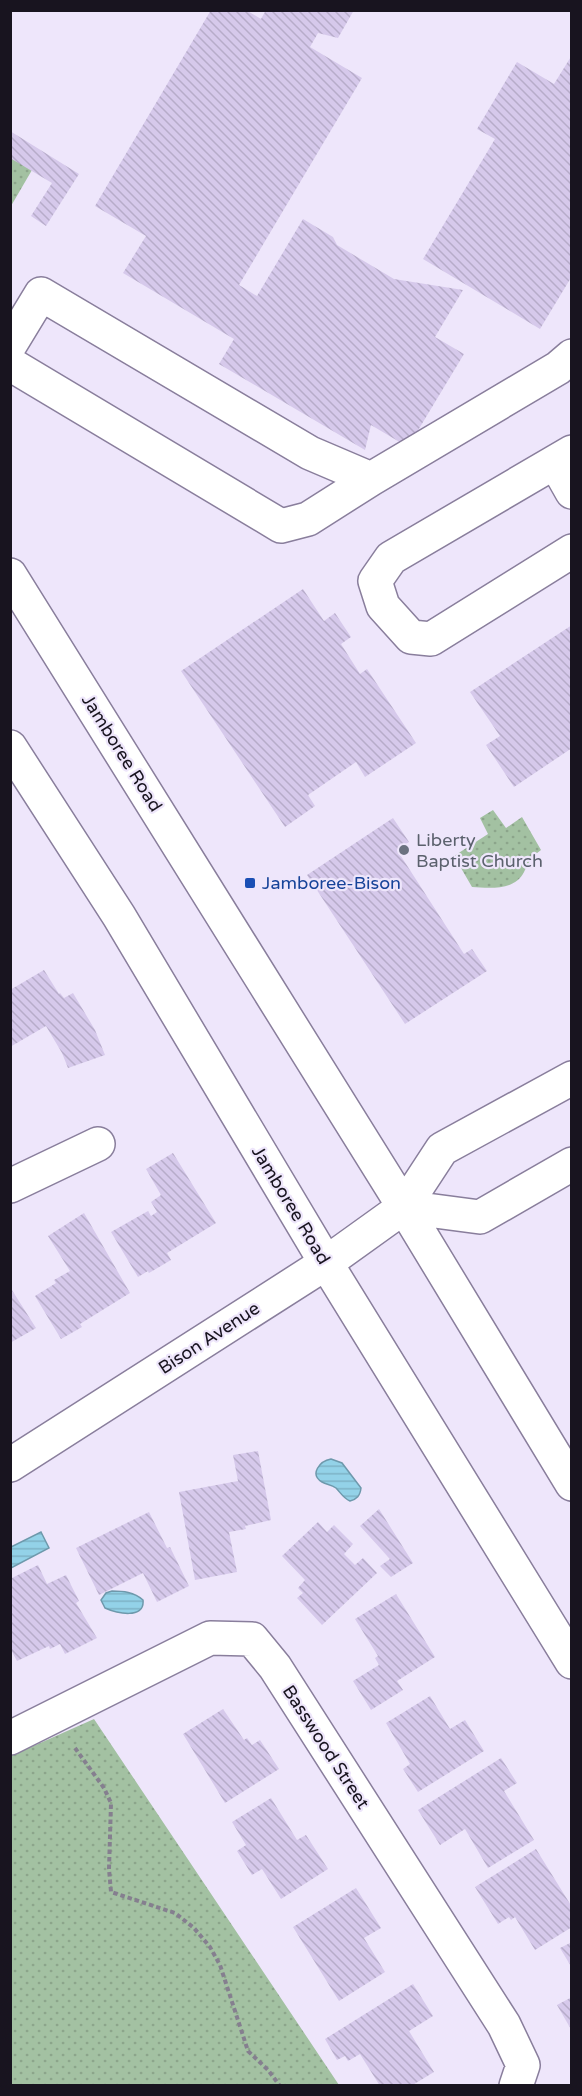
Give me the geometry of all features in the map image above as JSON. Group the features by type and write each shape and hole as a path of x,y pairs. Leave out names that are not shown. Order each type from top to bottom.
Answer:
{"main road":[{"path":"10,345 41,294 310,453 371,479"},
{"path":"10,364 281,526 308,519 558,368 572,356"},
{"path":"572,492 563,457 391,558 375,581 383,606 411,637 431,639 572,551"},
{"name":"Jamboree Road","path":"10,575 404,1207 572,1484"},
{"name":"Jamboree Road","path":"10,747 119,916 326,1263 572,1662"},
{"name":"Bison Avenue","path":"10,1465 326,1263 404,1207 442,1149 572,1078"},
{"path":"10,1186 98,1144"},
{"path":"404,1207 480,1218 572,1164"},
{"name":"Basswood Street","path":"10,1738 210,1638 252,1639 275,1667 504,2025 523,2064 516,2085"}],"path":[{"path":"75,1748 104,1788 111,1803 109,1869 111,1892 175,1913 194,1928 210,1947 220,1965 248,2051 280,2085"}],"green space":[{"path":"11,158 32,170 11,206"},
{"path":"493,810 506,828 522,817 541,850 532,858 520,878 514,882 501,887 472,887 454,856 488,834 480,818"},
{"path":"94,1719 339,2085 11,2085 11,1756"}],"water":[{"path":"331,1459 342,1463 361,1488 355,1499 348,1500 336,1488 318,1479 316,1472 318,1468 323,1462"},
{"path":"41,1532 49,1548 11,1568 11,1547"},
{"path":"112,1591 136,1595 143,1600 142,1606 135,1613 116,1612 105,1608 101,1600 106,1593"}],"building":[{"path":"211,10 246,10 261,19 266,10 354,10 338,38 318,33 310,47 362,78 239,285 257,296 303,219 333,237 337,245 394,279 463,290 435,337 464,354 408,447 371,425 365,450 219,364 234,339 123,273 146,236 95,206"},
{"path":"572,55 572,276 540,329 423,259 495,139 477,129 517,62 554,84"},
{"path":"10,131 79,174 46,226 31,216 52,183 10,158"},
{"path":"303,589 324,621 335,613 351,637 341,644 360,674 367,669 416,743 365,777 356,762 308,795 315,806 285,827 181,671"},
{"path":"572,625 572,748 514,787 486,745 500,736 470,692"},
{"path":"393,818 409,842 397,850 464,954 472,949 487,971 405,1024 307,875"},
{"path":"44,970 64,998 73,993 95,1030 105,1055 68,1068 46,1026 10,1047 10,990"},
{"path":"173,1153 216,1223 167,1253 171,1260 138,1277 111,1232 148,1211 151,1216 157,1212 151,1202 161,1195 146,1169"},
{"path":"84,1213 130,1293 80,1324 82,1327 61,1339 35,1296 56,1283 54,1280 70,1271 48,1236"},
{"path":"10,1287 36,1328 10,1343"},
{"path":"258,1451 271,1520 229,1532 237,1572 195,1580 179,1492 238,1481 233,1455"},
{"path":"379,1509 413,1563 391,1577 380,1566 390,1559 360,1526"},
{"path":"149,1512 167,1548 170,1547 189,1586 157,1602 143,1573 99,1595 76,1548"},
{"path":"318,1522 327,1532 334,1525 353,1544 344,1554 355,1565 363,1558 377,1573 322,1625 297,1598 303,1593 298,1588 305,1580 282,1556"},
{"path":"38,1565 47,1584 66,1575 79,1601 76,1603 97,1638 65,1654 60,1644 50,1649 49,1646 17,1661 10,1648 10,1579"},
{"path":"396,1594 435,1657 397,1681 403,1690 371,1710 353,1681 379,1665 375,1658 378,1656 355,1619"},
{"path":"430,1696 450,1729 465,1720 484,1751 418,1792 403,1769 410,1764 386,1723"},
{"path":"223,1709 244,1740 247,1738 252,1745 260,1740 279,1769 225,1803 183,1734"},
{"path":"501,1758 517,1783 504,1791 534,1840 488,1868 465,1829 440,1845 418,1810"},
{"path":"271,1798 297,1840 306,1835 328,1869 281,1899 262,1869 252,1875 237,1851 246,1845 232,1822"},
{"path":"536,1849 572,1907 572,1927 535,1950 515,1917 511,1920 509,1917 498,1924 475,1887"},
{"path":"356,1888 381,1928 364,1938 385,1972 339,2001 293,1927"},
{"path":"572,1942 572,1968 560,1948"},
{"path":"413,1984 433,2016 409,2031 434,2072 411,2086 380,2086 360,2054 348,2061 345,2056 337,2060 325,2039"},
{"path":"572,1997 572,2031 557,2005"}],"place":[{"name":"Liberty Baptist Church","path":"404,850"},
{"name":"Jamboree-Bison","path":"250,883"}]}
